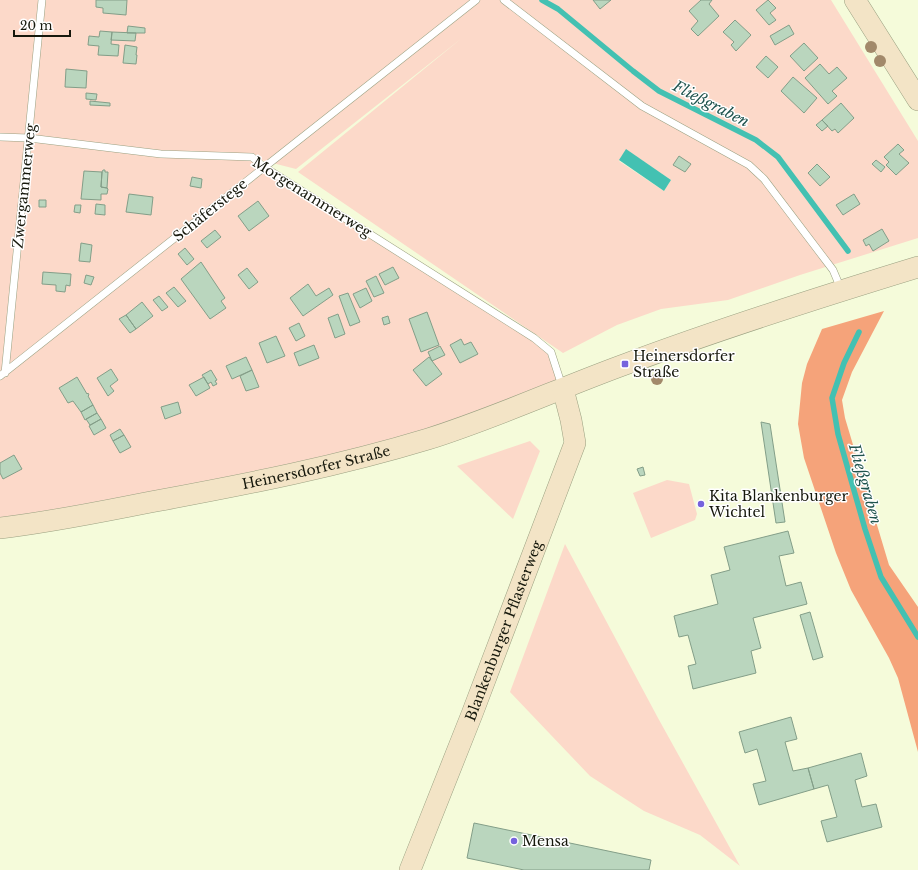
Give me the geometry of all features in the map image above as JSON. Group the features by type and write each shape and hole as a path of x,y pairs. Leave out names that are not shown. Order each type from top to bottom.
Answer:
{"main road":[{"path":"855,0 918,100"},
{"name":"Heinersdorfer Straße","path":"0,528 32,525 204,493 288,476 366,457 446,433 625,364 841,291 918,267"},
{"name":"Blankenburger Pflasterweg","path":"410,870 472,714 575,443 563,389"}],"lane":[{"name":"Zwergammerweg","path":"2,374 42,0"},
{"name":"Schäferstege","path":"2,374 476,0"},
{"path":"504,0 642,106 749,165 764,179 833,270 841,291"},
{"name":"Morgenammerweg","path":"0,136 161,154 252,157 264,167 534,338 551,352 563,389"}],"shaded area":[{"path":"0,0 831,0 918,141 918,238 800,275 728,300 661,309 617,325 563,353 298,172 462,38 296,169 253,158 551,352 563,389 431,438 0,528","holes":["626,150 671,180 664,191 619,161"]},
{"path":"884,311 852,372 842,400 845,418 889,565 918,607 918,752 898,678 889,658 851,590 836,553 804,458 798,424 802,383 807,364 822,329"},
{"path":"530,441 540,451 513,519 457,466"},
{"path":"667,480 689,484 697,514 695,520 651,538 633,493"},
{"path":"565,544 658,718 740,866 700,835 644,811 590,776 510,692"}],"water":[{"path":"626,149 671,180 664,191 619,160"}],"building":[{"path":"96,0 127,0 126,15 103,13 103,8 96,7"},
{"path":"593,0 611,0 600,9"},
{"path":"701,0 712,0 709,4 719,16 698,36 691,29 698,21 689,11"},
{"path":"768,0 776,8 770,13 776,20 769,25 756,10"},
{"path":"735,20 751,35 736,51 731,45 734,42 723,32"},
{"path":"789,25 794,34 775,45 770,36"},
{"path":"128,26 145,28 145,33 127,33"},
{"path":"100,31 112,32 111,44 119,45 118,56 98,55 99,46 88,45 89,36 99,37"},
{"path":"112,32 136,33 135,41 111,40"},
{"path":"804,43 818,58 804,71 790,56"},
{"path":"125,45 137,47 136,64 123,63"},
{"path":"766,56 778,67 768,78 756,67"},
{"path":"820,64 829,74 837,67 847,78 832,91 837,96 828,104 805,78"},
{"path":"66,69 87,71 86,88 65,87"},
{"path":"793,77 817,98 804,113 781,91"},
{"path":"86,93 97,94 96,100 86,99"},
{"path":"90,101 110,103 110,106 90,105"},
{"path":"841,103 854,118 838,133 835,129 832,131 822,120"},
{"path":"822,120 828,126 822,131 816,125"},
{"path":"898,144 904,150 899,154 909,163 896,175 886,165 889,162 884,157"},
{"path":"679,156 691,164 685,172 673,165"},
{"path":"876,160 885,167 881,172 872,164"},
{"path":"817,164 830,177 820,186 808,173"},
{"path":"103,170 108,172 107,188 101,187"},
{"path":"84,171 102,172 101,187 108,189 107,194 101,194 101,200 81,199"},
{"path":"192,177 202,179 201,188 190,186"},
{"path":"129,194 153,197 151,215 126,212"},
{"path":"854,194 860,204 843,215 836,205"},
{"path":"39,200 46,200 46,207 39,207"},
{"path":"258,201 269,216 249,231 238,216"},
{"path":"96,204 105,205 105,215 95,214"},
{"path":"75,205 81,205 80,213 74,212"},
{"path":"882,229 889,241 873,251 869,244 866,246 863,240"},
{"path":"215,230 221,237 207,248 201,241"},
{"path":"81,243 92,245 90,262 79,261"},
{"path":"185,248 194,259 187,265 178,254"},
{"path":"201,262 225,298 221,301 226,308 210,319 181,279"},
{"path":"393,267 399,278 385,285 379,274"},
{"path":"247,268 258,282 249,289 238,275"},
{"path":"43,272 71,274 70,286 66,285 65,292 56,291 56,285 42,284"},
{"path":"86,275 94,277 91,285 84,283"},
{"path":"376,276 384,293 374,297 366,281"},
{"path":"308,284 316,296 329,288 333,295 303,316 290,298"},
{"path":"174,287 186,301 178,307 166,293"},
{"path":"366,288 372,301 360,308 353,294"},
{"path":"348,293 360,322 350,326 339,296"},
{"path":"159,296 168,307 162,311 153,300"},
{"path":"142,302 153,316 136,329 126,315"},
{"path":"427,312 439,345 421,352 409,319"},
{"path":"338,314 345,334 335,338 328,318"},
{"path":"126,315 136,329 130,333 119,319"},
{"path":"388,316 390,323 384,325 382,318"},
{"path":"299,323 305,336 296,341 289,328"},
{"path":"276,336 285,356 267,363 259,343"},
{"path":"461,339 464,345 471,342 478,354 460,363 450,345"},
{"path":"314,345 319,358 299,366 294,353"},
{"path":"440,346 445,355 432,361 428,352"},
{"path":"246,357 252,370 232,379 226,366"},
{"path":"429,357 442,374 426,386 413,370"},
{"path":"111,369 118,380 110,386 114,391 108,396 97,378"},
{"path":"211,370 217,380 215,381 217,384 213,386 211,382 208,384 202,375"},
{"path":"252,370 259,387 246,391 240,376"},
{"path":"77,377 87,394 88,393 93,405 81,412 73,401 68,403 59,388"},
{"path":"204,377 210,388 196,396 189,385"},
{"path":"178,402 181,413 165,419 161,407"},
{"path":"93,405 97,413 85,420 81,412"},
{"path":"97,413 101,419 90,425 86,419"},
{"path":"101,419 106,428 94,435 89,426"},
{"path":"761,422 770,424 785,522 776,523"},
{"path":"120,429 124,435 113,441 110,435"},
{"path":"124,435 131,447 120,453 113,441"},
{"path":"14,455 22,469 3,479 0,473 0,463"},
{"path":"643,467 645,475 640,476 637,469"},
{"path":"788,531 794,553 779,556 786,586 801,582 807,604 753,618 761,648 751,651 756,673 693,689 688,666 696,664 688,635 679,637 674,616 718,604 711,575 730,570 724,547"},
{"path":"810,612 823,657 813,660 800,615"},
{"path":"791,717 797,739 785,742 793,771 808,768 814,789 759,805 753,784 766,781 757,749 745,753 739,732"},
{"path":"861,753 867,776 855,780 862,807 876,804 882,827 827,842 821,821 837,817 828,785 814,789 808,768"},
{"name":"Mensa","path":"474,823 651,860 649,870 524,870 467,858"}],"waterway":[{"name":"Fließgraben","path":"542,0 558,9 659,91 756,140 778,157 848,251"},
{"name":"Fließgraben","path":"859,332 844,363 832,398 838,434 865,529 881,577 918,637"}],"place":[{"name":"Heinersdorfer Straße","path":"625,364"},
{"name":"Kita Blankenburger Wichtel","path":"701,504"},
{"name":"Mensa","path":"514,841"}]}
